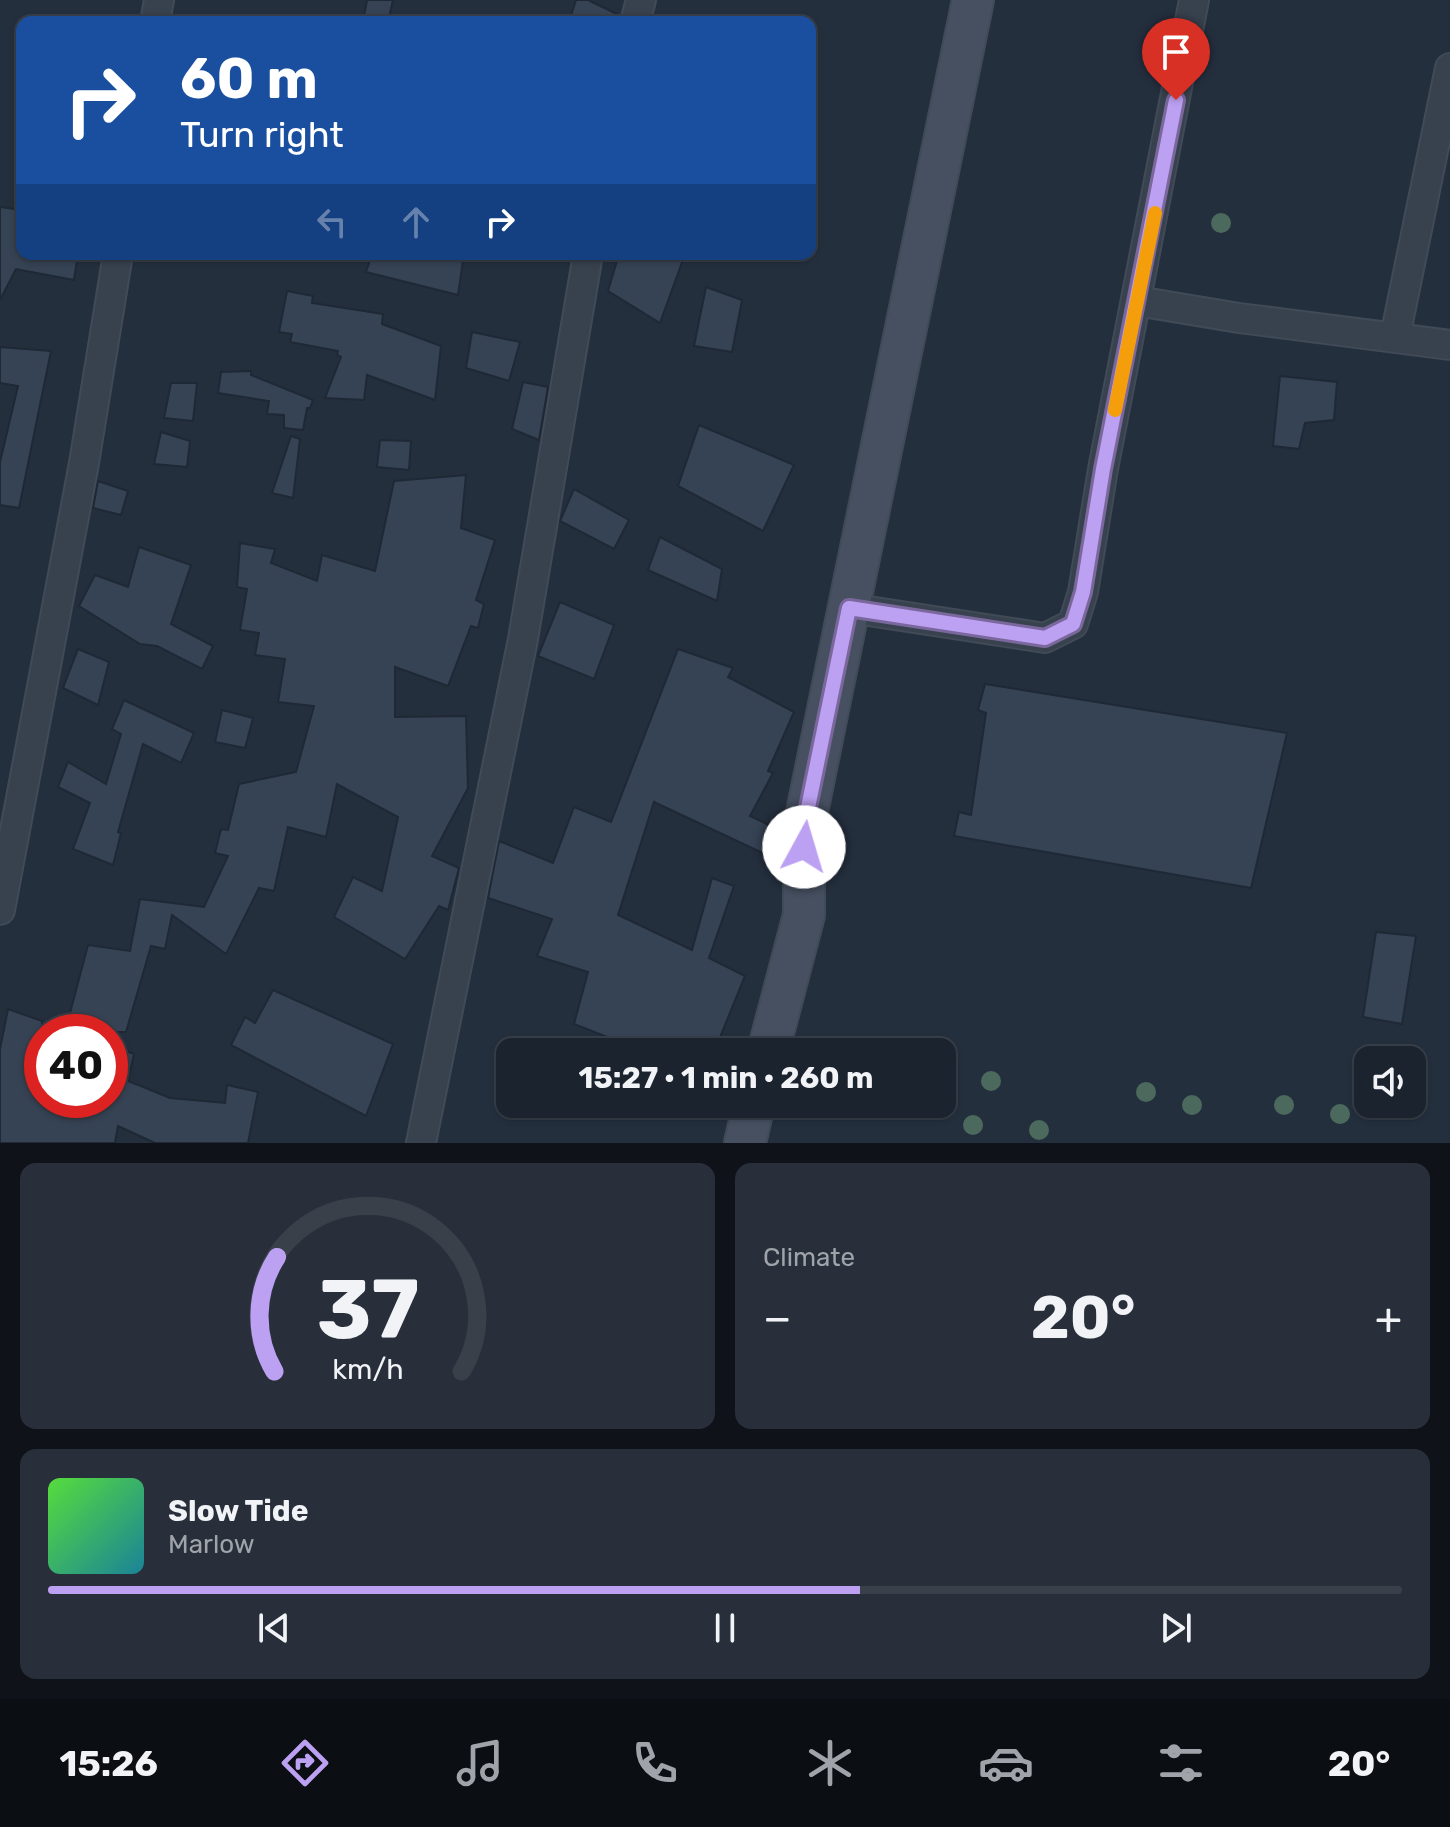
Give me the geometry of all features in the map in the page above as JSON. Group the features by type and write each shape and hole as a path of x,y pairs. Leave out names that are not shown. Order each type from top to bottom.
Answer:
{"street":[{"path":"772,1038 804,915 804,827 973,0"},
{"path":"849,608 1045,638 1073,624 1083,592 1103,469 1194,0"},
{"path":"1395,337 1450,68"},
{"path":"0,910 84,463 117,260"},
{"path":"421,1143 523,639 587,260"},
{"path":"1137,301 1239,318 1450,345"},
{"path":"745,1143 751,1118"}],"building":[{"path":"367,0 393,0 389,16 364,16"},
{"path":"576,0 588,0 619,15 619,16 571,16"},
{"path":"0,207 16,209 16,260 77,260 74,280 16,269 0,300"},
{"path":"370,260 463,260 458,295 366,272"},
{"path":"617,260 683,260 660,323 608,291"},
{"path":"706,287 742,300 732,352 694,346"},
{"path":"287,291 313,296 312,303 383,314 382,324 441,346 435,400 367,375 364,400 325,398 341,357 337,355 338,351 290,342 292,334 279,332"},
{"path":"472,332 520,342 509,381 466,368"},
{"path":"0,347 51,351 19,508 0,505 0,462 18,386 0,383"},
{"path":"251,371 251,375 313,400 307,408 303,430 284,428 284,415 267,414 269,401 218,393 221,372"},
{"path":"1280,376 1337,382 1334,420 1305,423 1299,449 1273,446"},
{"path":"523,382 548,387 539,440 512,429"},
{"path":"171,383 197,383 193,421 164,418"},
{"path":"699,425 794,465 763,531 678,486"},
{"path":"161,432 190,441 187,467 154,464"},
{"path":"291,436 300,439 293,498 272,493"},
{"path":"380,440 411,441 409,470 377,467"},
{"path":"466,475 461,528 495,540 476,600 484,604 478,628 471,626 448,686 395,667 395,717 466,716 468,788 432,856 459,868 448,910 439,906 405,959 334,917 353,877 382,891 398,817 337,784 326,837 288,827 274,891 259,888 226,954 172,915 165,949 151,946 128,1025 128,1014 70,1014 88,945 130,951 140,899 204,907 228,856 215,853 221,829 228,830 239,784 296,772 314,706 278,702 285,659 255,655 259,633 240,630 247,589 237,587 240,543 275,549 271,563 317,581 322,555 375,571 394,481"},
{"path":"98,481 128,491 121,515 93,508"},
{"path":"574,489 629,520 614,549 560,521"},
{"path":"660,537 722,569 717,601 648,570"},
{"path":"139,547 191,565 171,624 213,646 202,669 157,646 140,644 79,606 95,575 128,587"},
{"path":"560,602 614,625 594,679 538,656"},
{"path":"78,649 109,662 98,705 63,688"},
{"path":"678,649 733,668 728,677 794,712 768,771 773,773 750,816 775,828 765,854 654,802 618,915 692,950 712,878 734,886 709,958 745,976 720,1038 610,1038 574,1024 588,972 537,956 552,919 488,898 499,841 553,863 574,807 611,822"},
{"path":"985,684 1287,733 1251,888 954,836 959,812 971,815 986,713 978,710"},
{"path":"124,700 194,733 181,763 143,744 118,832 121,833 113,865 73,849 90,803 58,787 68,762 106,784 121,734 112,729"},
{"path":"222,710 253,718 245,748 215,742"},
{"path":"1376,932 1416,936 1402,1024 1363,1017"},
{"path":"273,990 393,1044 366,1116 231,1045 245,1017 255,1023"},
{"path":"8,1009 24,1015 24,1118 128,1118 128,1081 170,1098 225,1103 227,1085 258,1092 248,1143 155,1143 118,1126 115,1143 0,1143 0,1049"},
{"path":"128,1052 134,1054 128,1081"}],"slow traffic":[{"path":"1115,410 1155,213"}],"route":[{"path":"804,847 804,827 849,608 1045,638 1073,624 1083,592 1103,469 1176,100"}]}
